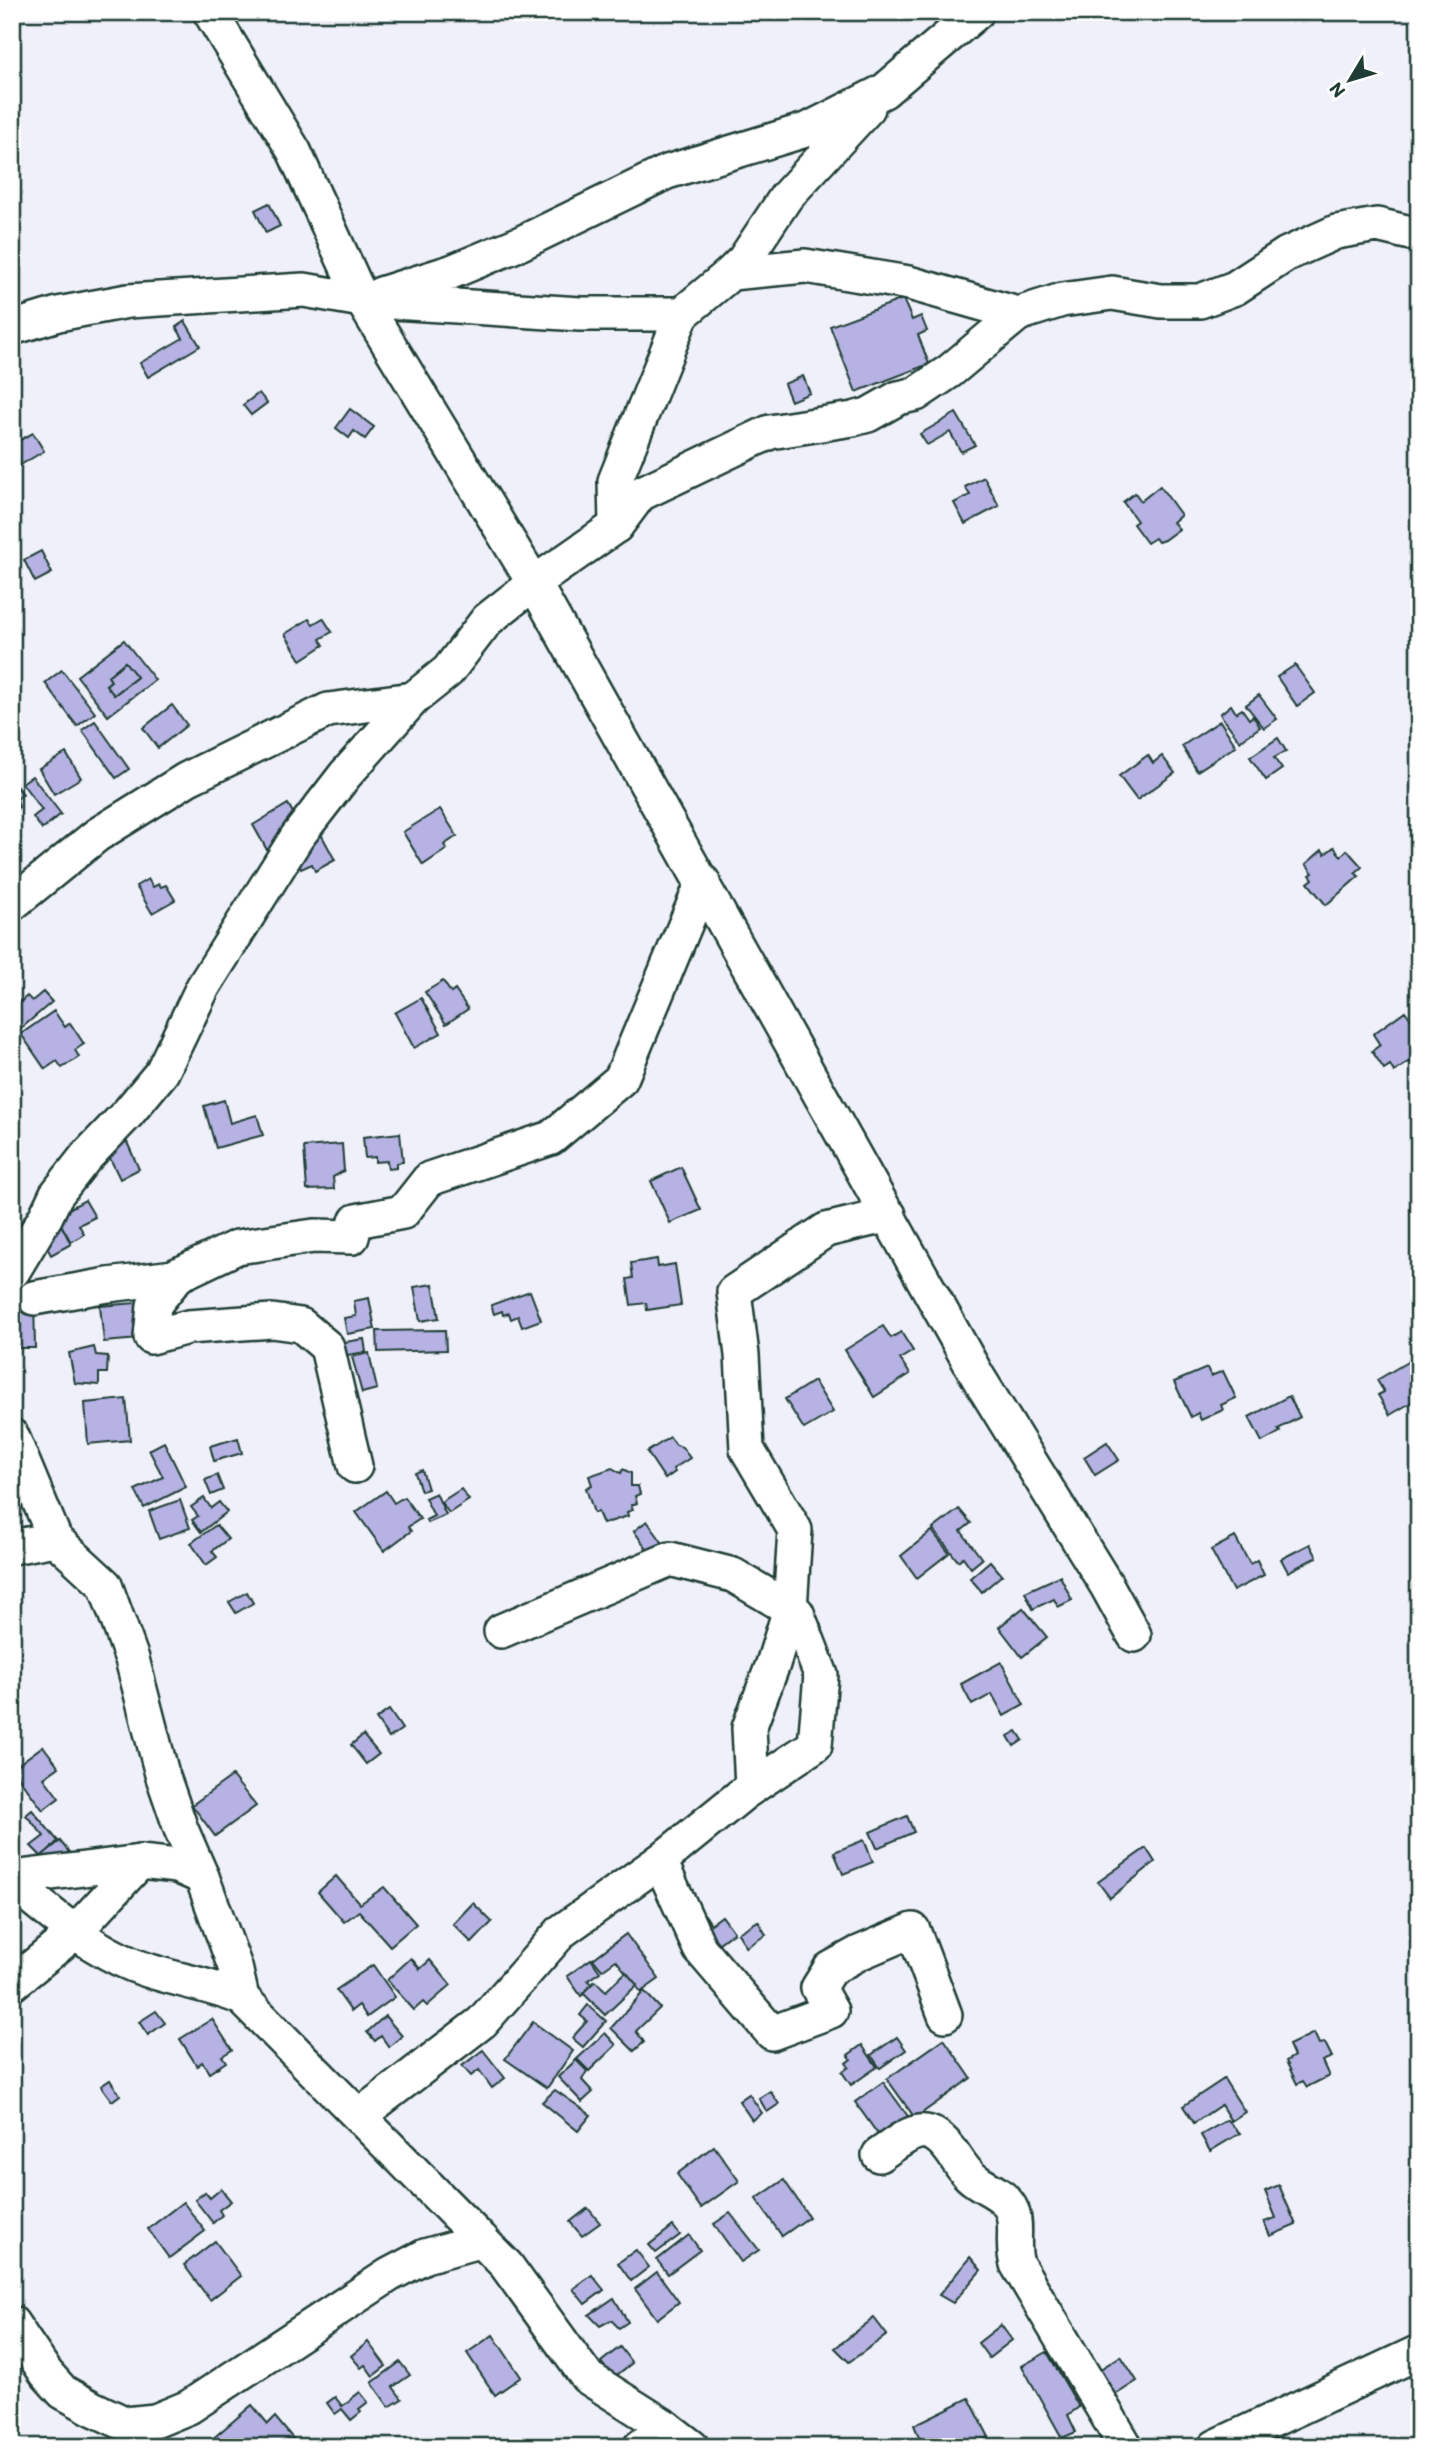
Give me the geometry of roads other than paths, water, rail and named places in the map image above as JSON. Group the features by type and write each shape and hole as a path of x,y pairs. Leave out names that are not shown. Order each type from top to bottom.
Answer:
{"street":[{"path":"210,12 293,151 362,300 534,583 978,1377 1107,1586 1134,1635"},
{"path":"616,526 615,481 682,314 744,260 786,197 884,91 977,12"},
{"path":"362,300 451,272 521,243 667,172 809,130 884,91"},
{"path":"12,1271 56,1195 85,1158 162,1072 203,987 297,837 345,775 413,698 447,671 487,620 534,583 616,526 640,494 770,432 853,419 868,415 898,398 916,394 950,371 1018,314 1062,300 1112,293 1161,301 1200,301 1235,288 1287,254 1336,232 1377,225 1419,235"},
{"path":"731,273 805,266 909,283 1018,314"},
{"path":"12,328 58,314 128,301 304,290 362,300 580,314 682,314"},
{"path":"12,904 97,835 187,779 328,710 413,698"},
{"path":"34,1298 179,1275 237,1247 314,1236 352,1237 356,1221 403,1212 429,1179 551,1138 621,1079 703,882"},
{"path":"752,1787 749,1728 773,1664 789,1609 795,1530 747,1449 742,1355 734,1292 826,1230 889,1216"},
{"path":"179,1275 154,1305 151,1338 188,1327 272,1321 301,1325 327,1347 355,1466"},
{"path":"12,1436 55,1539 105,1585 132,1659 162,1774 235,1966 242,1998"},
{"path":"12,1547 55,1539"},
{"path":"359,2116 482,2022 562,1931 660,1861 752,1787 815,1745 821,1675 797,1613 733,1575 670,1559 501,1631"},
{"path":"660,1861 700,1949 772,2033 831,2011 818,1988 830,1969 859,1953 913,1930 945,2015"},
{"path":"12,1880 140,1862 177,1866 202,1877"},
{"path":"12,1984 74,1933 140,1862"},
{"path":"12,1880 74,1933 99,1950 135,1966 215,1987 242,1998 506,2265 587,2377 679,2437"},
{"path":"879,2155 914,2132 931,2132 940,2138 974,2180 993,2190 1008,2204 1014,2219 1013,2252 1017,2264 1126,2447"},
{"path":"12,2323 46,2373 63,2392 126,2424 155,2421 189,2407 388,2275 425,2256 482,2240"},
{"path":"1215,2447 1419,2351"},
{"path":"640,2447 679,2437"}]}
